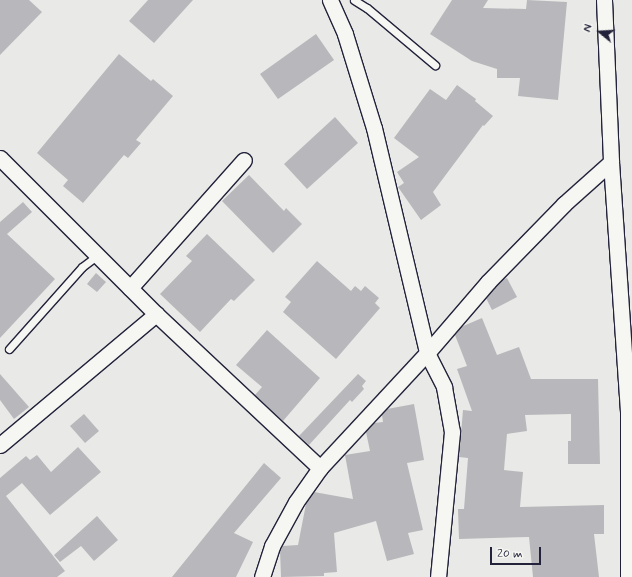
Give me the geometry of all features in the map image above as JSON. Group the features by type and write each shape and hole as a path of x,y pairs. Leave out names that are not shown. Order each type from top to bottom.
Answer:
{"street":[{"path":"604,0 612,162 628,411 628,577"},
{"path":"336,3 374,128 427,353 444,387 452,432 438,577"},
{"path":"0,158 156,314 320,468"},
{"path":"130,288 244,160"},
{"path":"262,577 272,546 296,502 320,468 427,353 488,282 564,204 612,162"},
{"path":"0,445 156,314"}],"lane":[{"path":"354,0 367,8 435,64"},
{"path":"9,349 82,267 98,256"}],"building":[{"path":"0,0 29,0 42,12 0,55"},
{"path":"148,0 193,0 154,43 129,21"},
{"path":"452,0 488,0 483,8 526,9 527,0 567,2 558,100 518,96 520,78 497,78 497,69 472,61 430,34"},
{"path":"316,34 334,60 278,99 260,74"},
{"path":"119,54 151,81 153,79 173,96 136,140 141,143 128,158 124,155 83,203 63,186 68,180 37,153"},
{"path":"457,85 476,99 475,101 493,116 484,126 483,125 433,192 441,205 421,220 398,187 404,183 397,172 419,157 394,138 430,89 446,100"},
{"path":"335,117 358,143 307,189 284,164"},
{"path":"249,175 284,211 286,208 302,224 273,253 222,201"},
{"path":"23,202 32,212 7,234 55,279 0,338 0,222"},
{"path":"207,234 255,280 234,301 231,299 200,332 160,294 192,261 186,256"},
{"path":"317,261 351,291 355,286 361,291 365,286 379,298 375,303 380,308 336,359 283,312 291,302 285,297"},
{"path":"96,273 106,282 97,292 87,284"},
{"path":"507,278 517,297 492,310 486,298 502,280"},
{"path":"482,318 497,355 519,347 531,379 598,379 600,464 568,464 568,441 571,441 571,414 525,415 527,431 507,434 504,470 523,472 520,507 604,505 604,534 594,534 599,577 533,577 529,537 459,539 458,509 464,509 468,458 459,457 463,410 472,411 457,369 467,366 455,335 461,327"},
{"path":"267,330 320,378 283,421 255,395 262,387 236,365"},
{"path":"0,374 29,407 14,419 0,400"},
{"path":"358,374 366,381 362,386 364,389 352,402 350,400 309,445 299,436"},
{"path":"414,404 424,460 407,463 423,530 408,533 414,554 387,561 376,521 334,533 337,572 324,573 324,576 281,577 280,550 282,546 298,545 306,504 314,492 353,499 345,455 370,451 366,432 374,423 383,422 382,415 387,409"},
{"path":"84,414 99,431 85,443 70,426"},
{"path":"78,447 101,472 50,515 22,483 6,496 65,571 57,577 0,577 0,478 26,456 30,460 37,455 51,472"},
{"path":"264,463 281,478 234,533 253,542 236,577 172,577"},
{"path":"97,516 118,540 94,561 81,546 60,562 54,555"}]}
